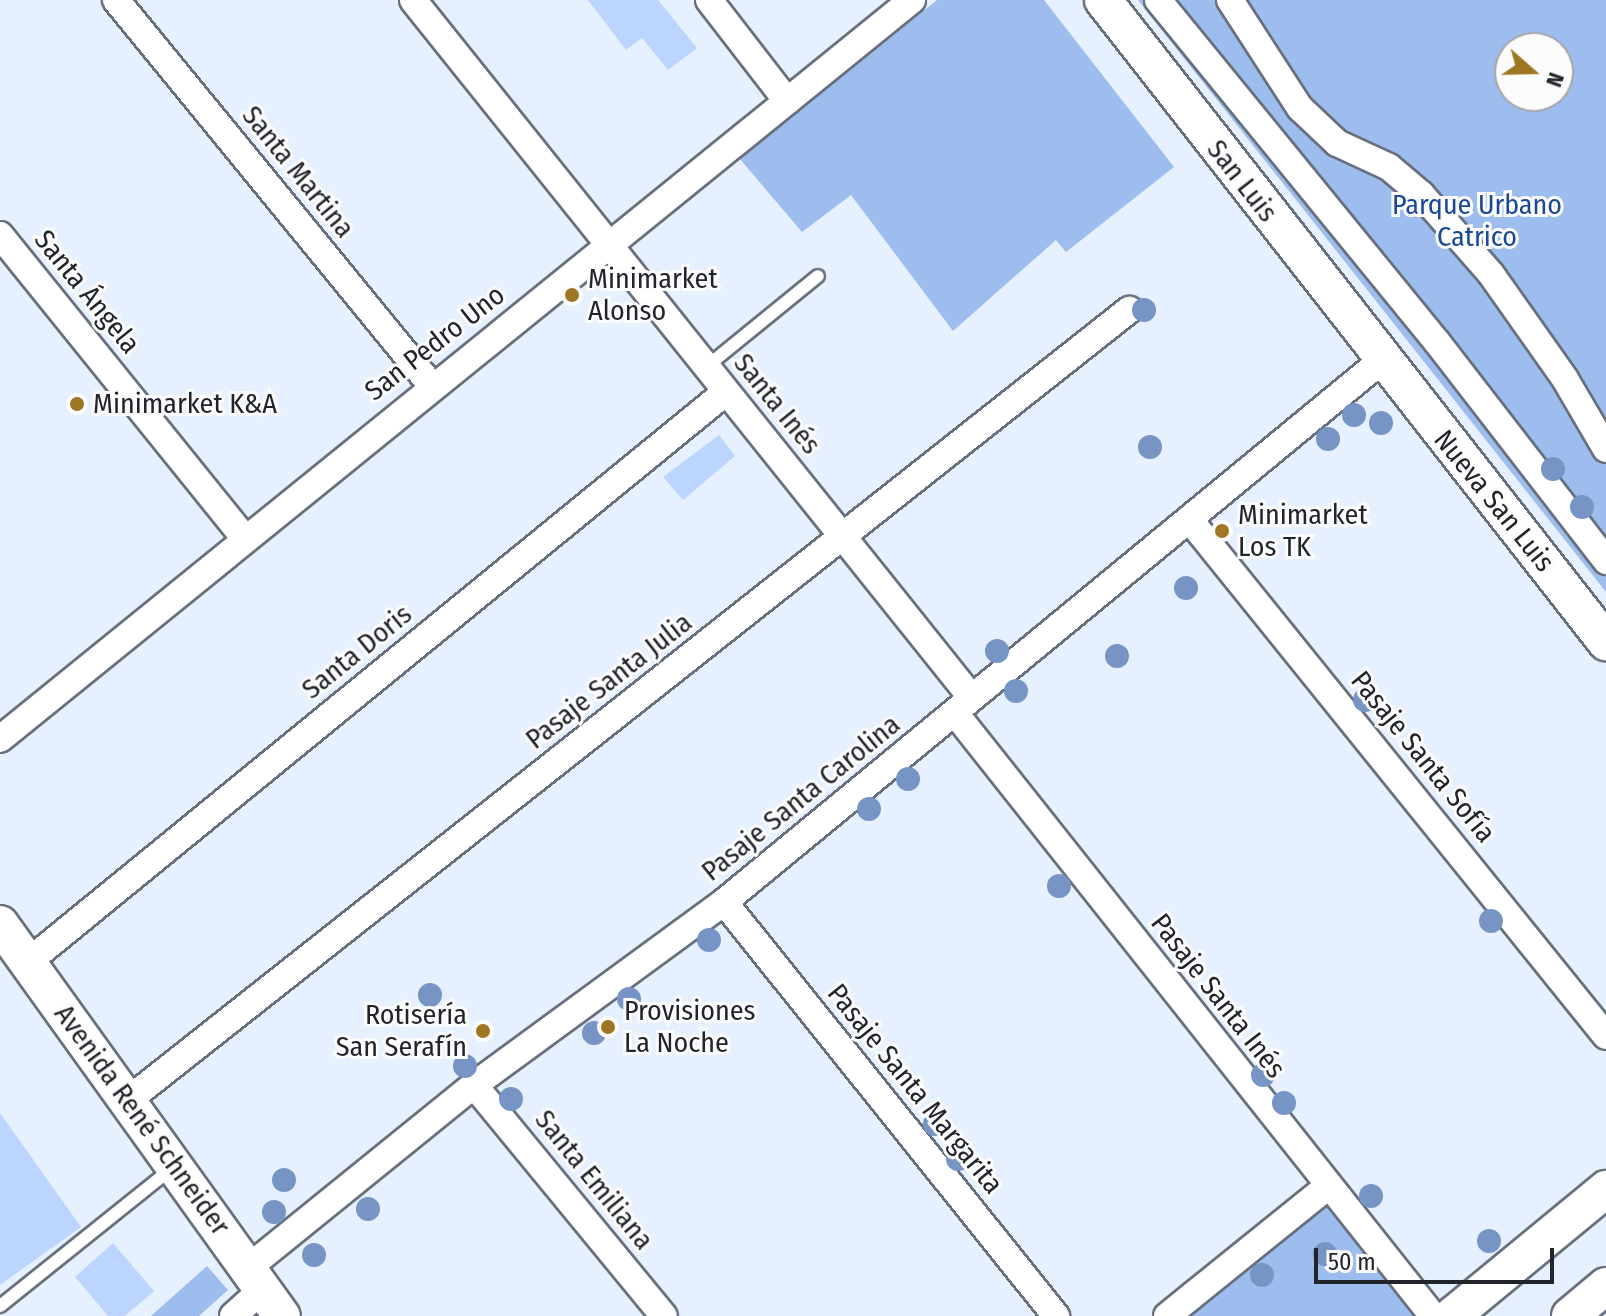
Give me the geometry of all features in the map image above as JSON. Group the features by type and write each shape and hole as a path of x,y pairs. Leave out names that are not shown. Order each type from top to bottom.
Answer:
{"street":[{"name":"Santa Martina","path":"116,0 431,385"},
{"name":"Santa Inés","path":"413,0 844,538 964,706"},
{"path":"709,0 787,101"},
{"name":"San Pedro Uno","path":"0,739 431,385 610,246 912,0"},
{"name":"San Luis","path":"1103,0 1381,361"},
{"path":"1158,0 1437,342 1606,561"},
{"path":"1230,0 1300,108 1337,143 1389,167 1421,194 1491,274 1549,354 1606,449"},
{"name":"Santa Ángela","path":"0,235 245,539"},
{"name":"Pasaje Santa Julia","path":"127,1101 1129,310"},
{"name":"Pasaje Santa Carolina","path":"233,1316 264,1291 474,1085 724,902 1381,361"},
{"name":"Nueva San Luis","path":"1381,361 1606,642"},
{"name":"Santa Doris","path":"28,962 726,392"},
{"name":"Pasaje Santa Sofía","path":"1189,519 1606,1036"},
{"name":"Pasaje Santa Inés","path":"964,706 1328,1186 1433,1316"},
{"name":"Pasaje Santa Margarita","path":"724,902 1056,1316"},
{"name":"Avenida René Schneider","path":"0,924 264,1291"},
{"name":"Santa Emiliana","path":"474,1085 664,1316"},
{"path":"1167,1316 1328,1186"},
{"path":"1452,1316 1606,1189"},
{"path":"1570,1316 1606,1286"}],"lane":[{"path":"705,367 818,276"},
{"path":"0,1306 175,1166"}],"green space":[{"path":"937,0 1044,0 1174,167 1066,252 1056,240 953,331 851,195 802,232 740,159"},
{"name":"Parque Urbano Catrico","path":"1138,0 1606,0 1606,592"},
{"path":"1331,1203 1417,1316 1187,1316"},
{"path":"207,1266 228,1290 199,1316 151,1316"}],"building":[{"path":"588,0 658,0 697,48 668,70 642,38 626,50"},
{"path":"719,435 735,456 683,500 663,477"},
{"path":"0,1113 81,1227 0,1285"},
{"path":"113,1243 154,1291 125,1316 108,1316 75,1277"}],"place":[{"name":"Minimarket Alonso","path":"572,295"},
{"name":"Minimarket K&A","path":"77,404"},
{"name":"Minimarket Los TK","path":"1222,531"},
{"name":"Provisiones La Noche","path":"608,1027"},
{"name":"Rotisería San Serafín","path":"483,1031"}]}
